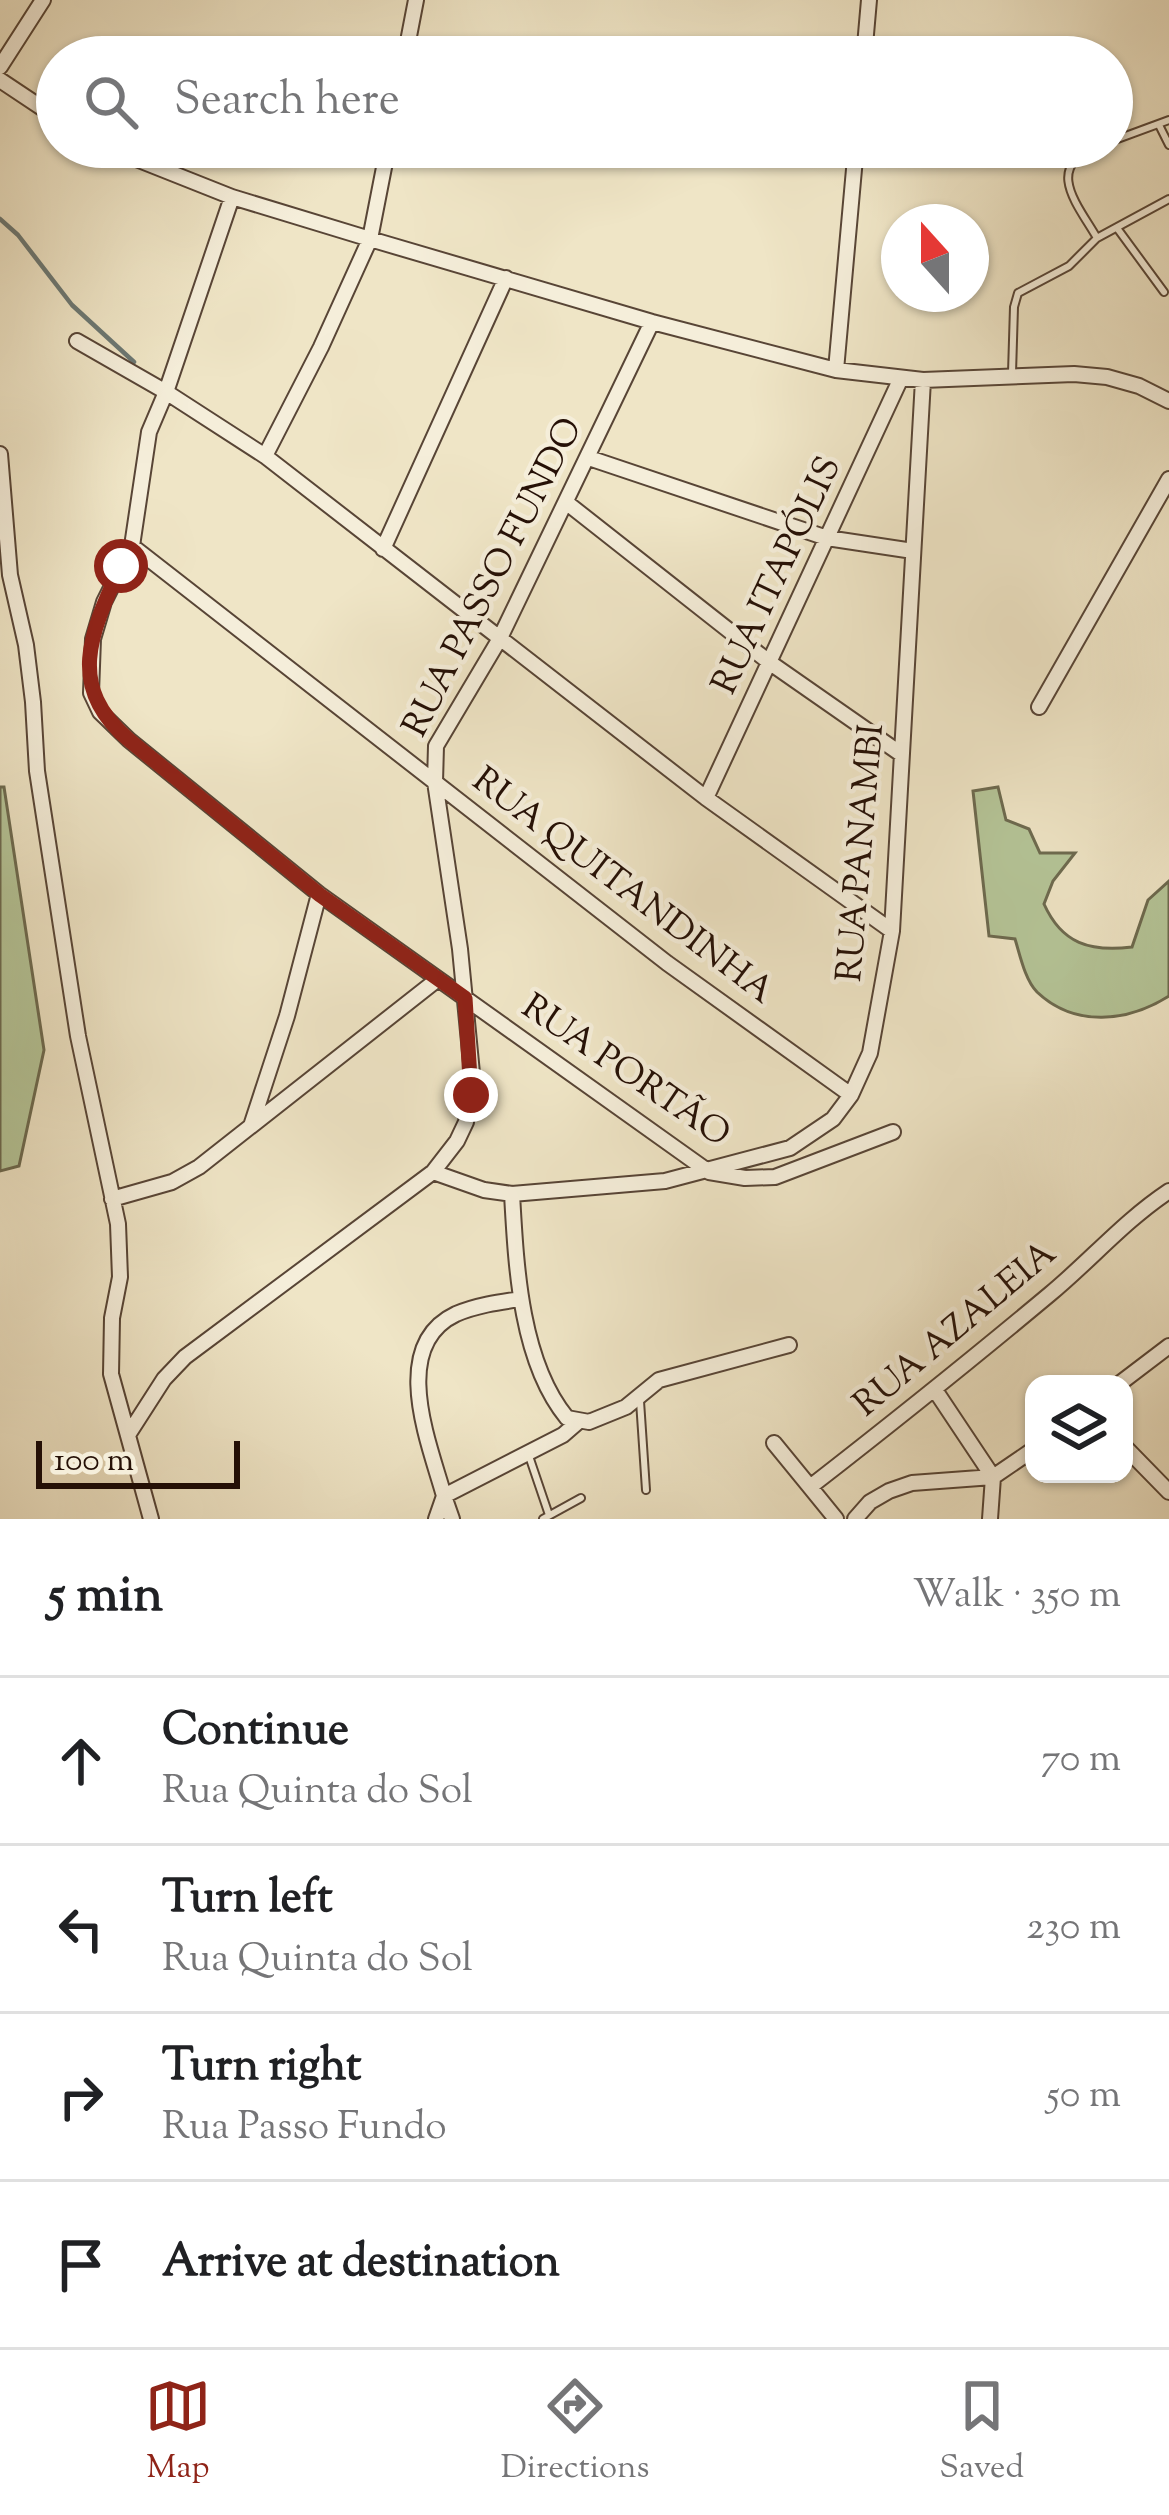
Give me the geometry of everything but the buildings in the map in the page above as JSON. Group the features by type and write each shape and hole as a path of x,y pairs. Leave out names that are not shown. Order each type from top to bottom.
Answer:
{"street":[{"path":"0,67 43,0"},
{"path":"409,36 416,0"},
{"path":"866,36 869,0"},
{"path":"0,80 36,104"},
{"path":"159,168 232,197 370,239 836,370 922,380 1107,377 1169,401"},
{"path":"265,456 370,239 384,168"},
{"path":"836,370 854,168"},
{"name":"RUA PORTÃO","path":"232,197 142,456 142,490 131,546 104,602 93,639 89,669 100,712 320,895 709,1172 776,1177 893,1132"},
{"path":"382,549 506,278"},
{"name":"RUA PASSO FUNDO","path":"128,1435 164,1379 185,1357 433,1172 457,1141 471,1095 465,998 435,782 436,746 499,640 652,322"},
{"path":"77,341 265,456 706,798 892,931"},
{"name":"RUA ITAPÓLIS","path":"706,798 901,379"},
{"name":"RUA PANAMBI","path":"433,1172 484,1190 512,1194 614,1189 709,1172 790,1148 833,1119 851,1095 870,1053 892,931 922,380"},
{"path":"0,454 10,575 26,645 37,771 81,1053 121,1250 110,1374 151,1519"},
{"path":"590,458 827,538 913,551"},
{"path":"1039,707 1169,479"},
{"path":"567,502 770,662 901,754"},
{"name":"RUA QUITANDINHA","path":"131,546 667,963 851,1095"},
{"path":"251,1126 320,895"},
{"path":"112,1199 172,1182 199,1167 438,979"},
{"name":"RUA AZALEIA","path":"810,1487 935,1390 1054,1291 1115,1231 1169,1191"},
{"path":"512,1194 521,1298 536,1354 559,1408 578,1423"},
{"path":"452,1519 416,1400 419,1367 431,1336 452,1316 521,1298"},
{"path":"436,1519 444,1496 563,1436 578,1423 605,1417 659,1380 789,1345"},
{"path":"1131,1375 1169,1346"},
{"path":"935,1390 993,1478 990,1519"},
{"path":"775,1443 836,1519"},
{"path":"855,1519 870,1502 912,1484 993,1478 1025,1455"},
{"path":"1133,1455 1169,1492"}],"lane":[{"path":"1133,133 1169,120"},
{"path":"1159,124 1169,145"},
{"path":"1067,168 1067,180 1097,238"},
{"path":"1012,376 1013,307 1018,293 1069,266 1097,238 1169,199"},
{"path":"1118,228 1164,292"},
{"path":"640,1397 646,1490"},
{"path":"528,1453 546,1517 581,1498"}],"green space":[{"path":"0,787 4,787 44,1050 19,1166 0,1171"},
{"path":"998,787 1006,820 1029,829 1040,853 1075,853 1053,881 1044,904 1069,937 1090,946 1132,947 1148,900 1169,881 1169,996 1119,1016 1068,1011 1033,987 1015,939 989,936 973,791"}],"waterway":[{"path":"0,219 72,305 134,362"}],"route":[{"path":"121,566 93,639 89,669 100,712 320,895 465,998 471,1095"}]}
